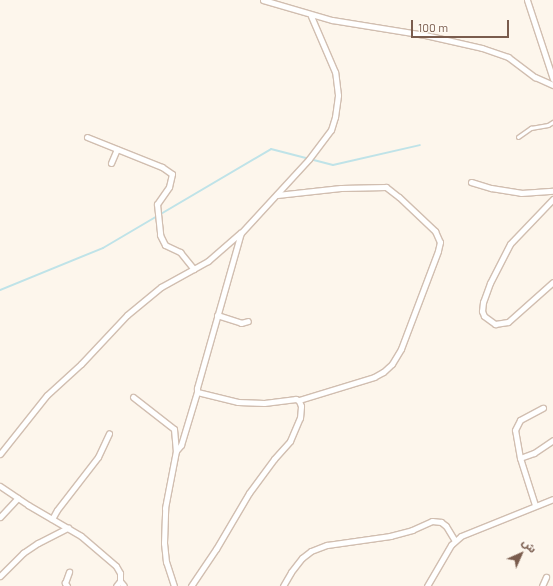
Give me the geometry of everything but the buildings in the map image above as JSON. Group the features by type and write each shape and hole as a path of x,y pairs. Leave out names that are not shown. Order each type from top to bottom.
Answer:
{"street":[{"path":"263,0 311,16 356,25 425,35 482,48 508,57 535,77 553,85"},
{"path":"527,0 553,79"},
{"path":"0,454 47,395 81,364 127,316 161,287 208,261 241,233 321,144 330,130 335,117 338,95 335,72 311,16"},
{"path":"86,137 162,167 172,174 169,187 157,204 160,235 165,245 180,252 194,269"},
{"path":"110,163 117,149"},
{"path":"472,182 492,188 521,193 553,191"},
{"path":"197,392 238,402 257,403 293,399 298,400 383,372 392,364 403,343 438,250 440,242 435,231 392,190 386,187 348,188 277,194"},
{"path":"553,199 510,244 490,283 483,302 482,310 484,316 495,324 508,322 553,282"},
{"path":"176,451 181,445 197,392 217,315 241,233"},
{"path":"217,315 241,323 248,321"},
{"path":"133,397 174,429 176,451 165,508 163,532 166,562 174,586"},
{"path":"191,586 253,488 293,436 300,418 301,406 298,400"},
{"path":"535,505 520,458 515,436 516,427 520,420 543,408"},
{"path":"52,519 57,510 98,457 108,433"},
{"path":"520,458 534,453 553,440"},
{"path":"0,486 68,528 109,558 120,573 120,581 116,586"},
{"path":"0,517 18,498"},
{"path":"427,586 455,541 466,533 553,499"},
{"path":"283,586 291,572 302,558 315,549 327,545 390,536 412,530 435,521 446,526 455,541"},
{"path":"0,576 23,553 38,542 68,528"},
{"path":"67,586 65,583 69,572"},
{"path":"542,586 546,577"},
{"path":"120,581 124,586"}],"lane":[{"path":"518,137 531,128 548,125 553,122"}],"waterway":[{"path":"0,290 103,248 271,149 333,165 420,145"}]}
